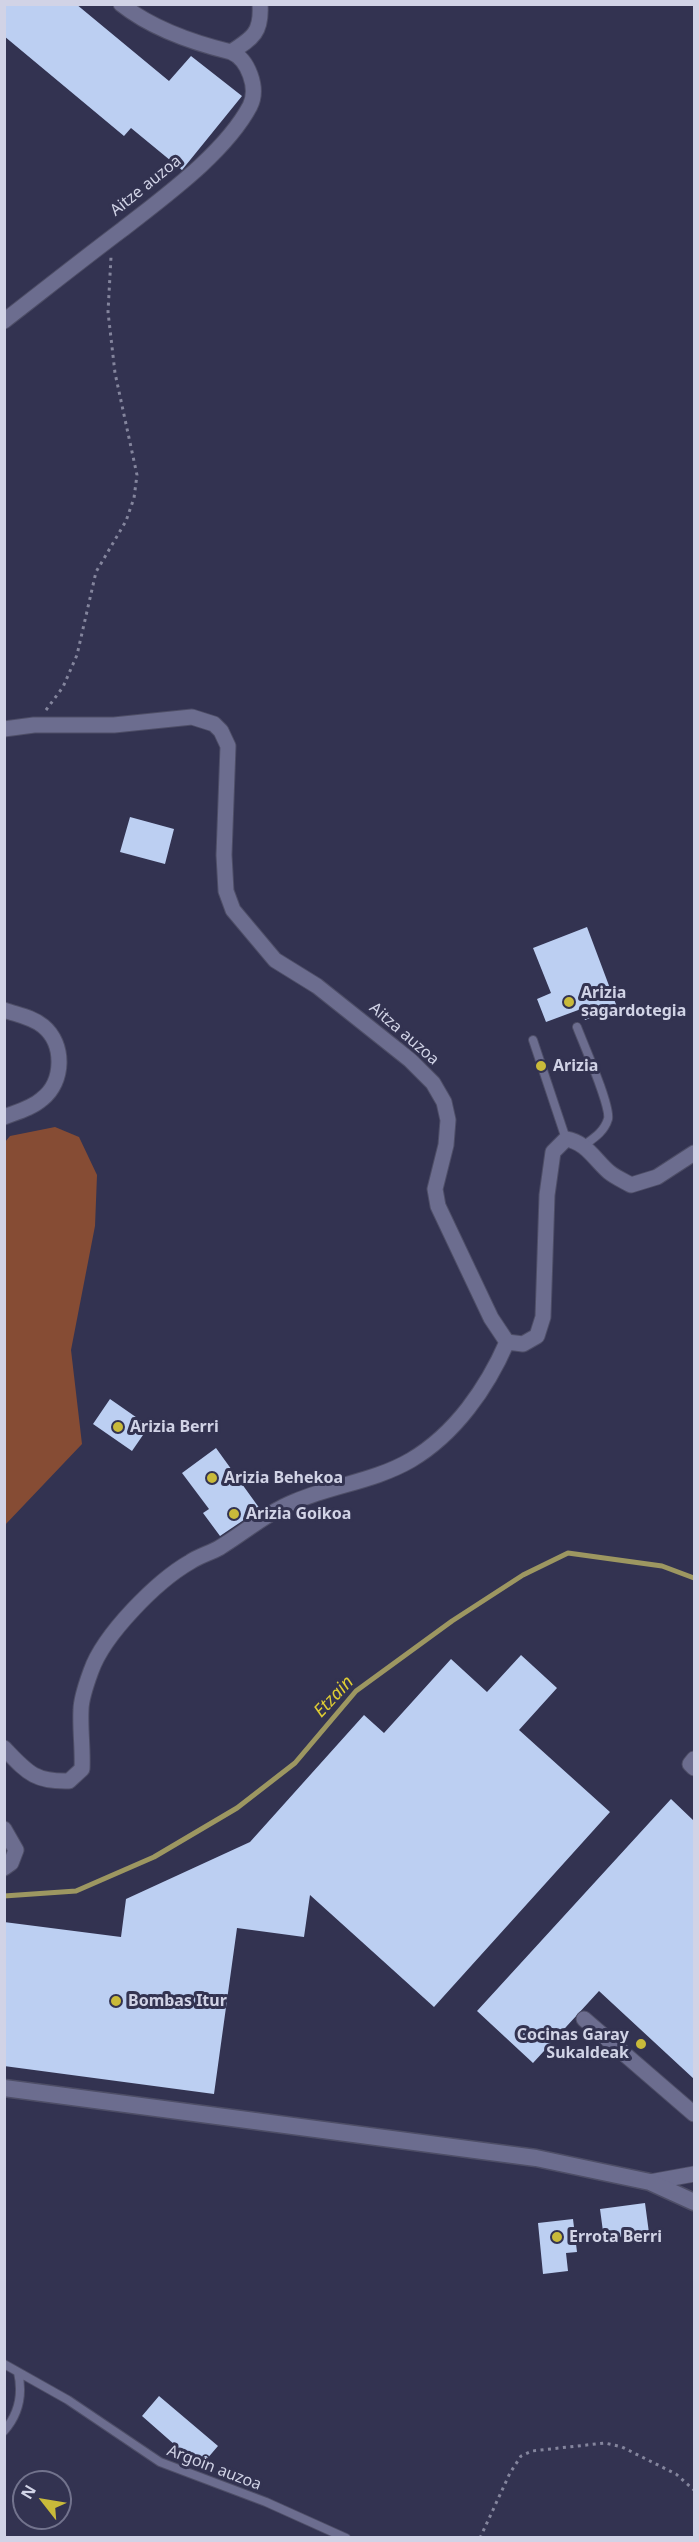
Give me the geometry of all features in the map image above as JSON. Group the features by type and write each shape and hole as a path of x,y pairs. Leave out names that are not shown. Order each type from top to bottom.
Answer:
{"street":[{"path":"121,4 131,12 187,39 231,52 253,38 261,19 260,4"},
{"name":"Aitze auzoa","path":"4,321 184,181 226,138 251,104 253,81 240,56 231,52"},
{"name":"Aitza auzoa","path":"4,729 34,725 114,725 192,717 214,724 221,731 228,746 224,855 226,891 233,910 275,960 317,986 410,1060 433,1083 444,1102 448,1120 446,1145 435,1189 438,1206 491,1318 507,1342"},
{"path":"4,1010 24,1016 42,1026 54,1041 59,1060 59,1071 49,1093 31,1106 4,1117"},
{"path":"4,1748 27,1772 50,1782 69,1781 82,1769 84,1748 80,1708 92,1669 105,1643 134,1608 189,1562 217,1549 277,1509 298,1500 375,1478 411,1460 442,1437 469,1407 499,1362 507,1342 523,1344 537,1336 543,1317 547,1195 553,1152 566,1139 575,1140 610,1173 631,1185 657,1177 694,1153"},
{"path":"694,1759 690,1764 694,1768"},
{"path":"4,1829 16,1850 11,1863 4,1868"},
{"path":"584,2019 694,2114"},
{"path":"4,2088 536,2158 650,2182 694,2202"},
{"path":"650,2182 694,2174"}],"lane":[{"path":"577,1027 609,1117 602,1132 583,1146"},
{"path":"533,1040 566,1139"},
{"name":"Argoin auzoa","path":"4,2364 91,2415 160,2462 266,2502 346,2538"},
{"path":"4,2431 18,2408 20,2394 18,2372"}],"path":[{"path":"34,725 63,687 77,655 96,572 126,521 134,498 137,475 115,373 108,312 112,255"},
{"path":"480,2538 520,2456 532,2451 613,2445 676,2474 694,2490"}],"shaded area":[{"path":"55,1127 79,1137 97,1175 95,1226 71,1350 82,1444 5,1525 5,1142 10,1136"}],"building":[{"path":"4,4 76,4 169,81 191,56 242,96 182,170 131,128 124,136 4,36"},
{"path":"130,817 174,829 165,864 120,852"},
{"path":"587,927 617,1007 585,1020 581,1009 546,1022 537,999 551,993 533,948"},
{"name":"Arizia Berri","path":"110,1399 143,1422 136,1430 143,1435 132,1451 93,1424"},
{"path":"216,1448 260,1509 220,1536 203,1513 209,1509 182,1473"},
{"path":"521,1655 557,1688 519,1730 610,1812 434,2007 310,1895 304,1937 237,1928 214,2094 4,2066 4,1922 121,1937 126,1899 250,1842 364,1715 384,1733 451,1659 487,1692"},
{"path":"671,1799 694,1821 694,2079 599,1991 533,2063 477,2011"},
{"path":"645,2203 649,2233 604,2239 600,2209"},
{"name":"Errota Berri","path":"573,2219 577,2252 566,2253 568,2271 543,2274 538,2223"},
{"path":"159,2396 218,2446 200,2467 142,2416"}],"waterway":[{"name":"Etzain","path":"4,1896 76,1891 154,1857 237,1808 295,1763 356,1691 452,1621 523,1575 568,1553 662,1566 694,1578"}],"place":[{"name":"Arizia sagardotegia","path":"569,1002"},
{"name":"Arizia","path":"541,1066"},
{"name":"Arizia Berri","path":"118,1427"},
{"name":"Arizia Behekoa","path":"212,1478"},
{"name":"Arizia Goikoa","path":"234,1514"},
{"name":"Bombas Itur","path":"116,2001"},
{"name":"Cocinas Garay Sukaldeak","path":"641,2044"},
{"name":"Errota Berri","path":"557,2237"}]}
